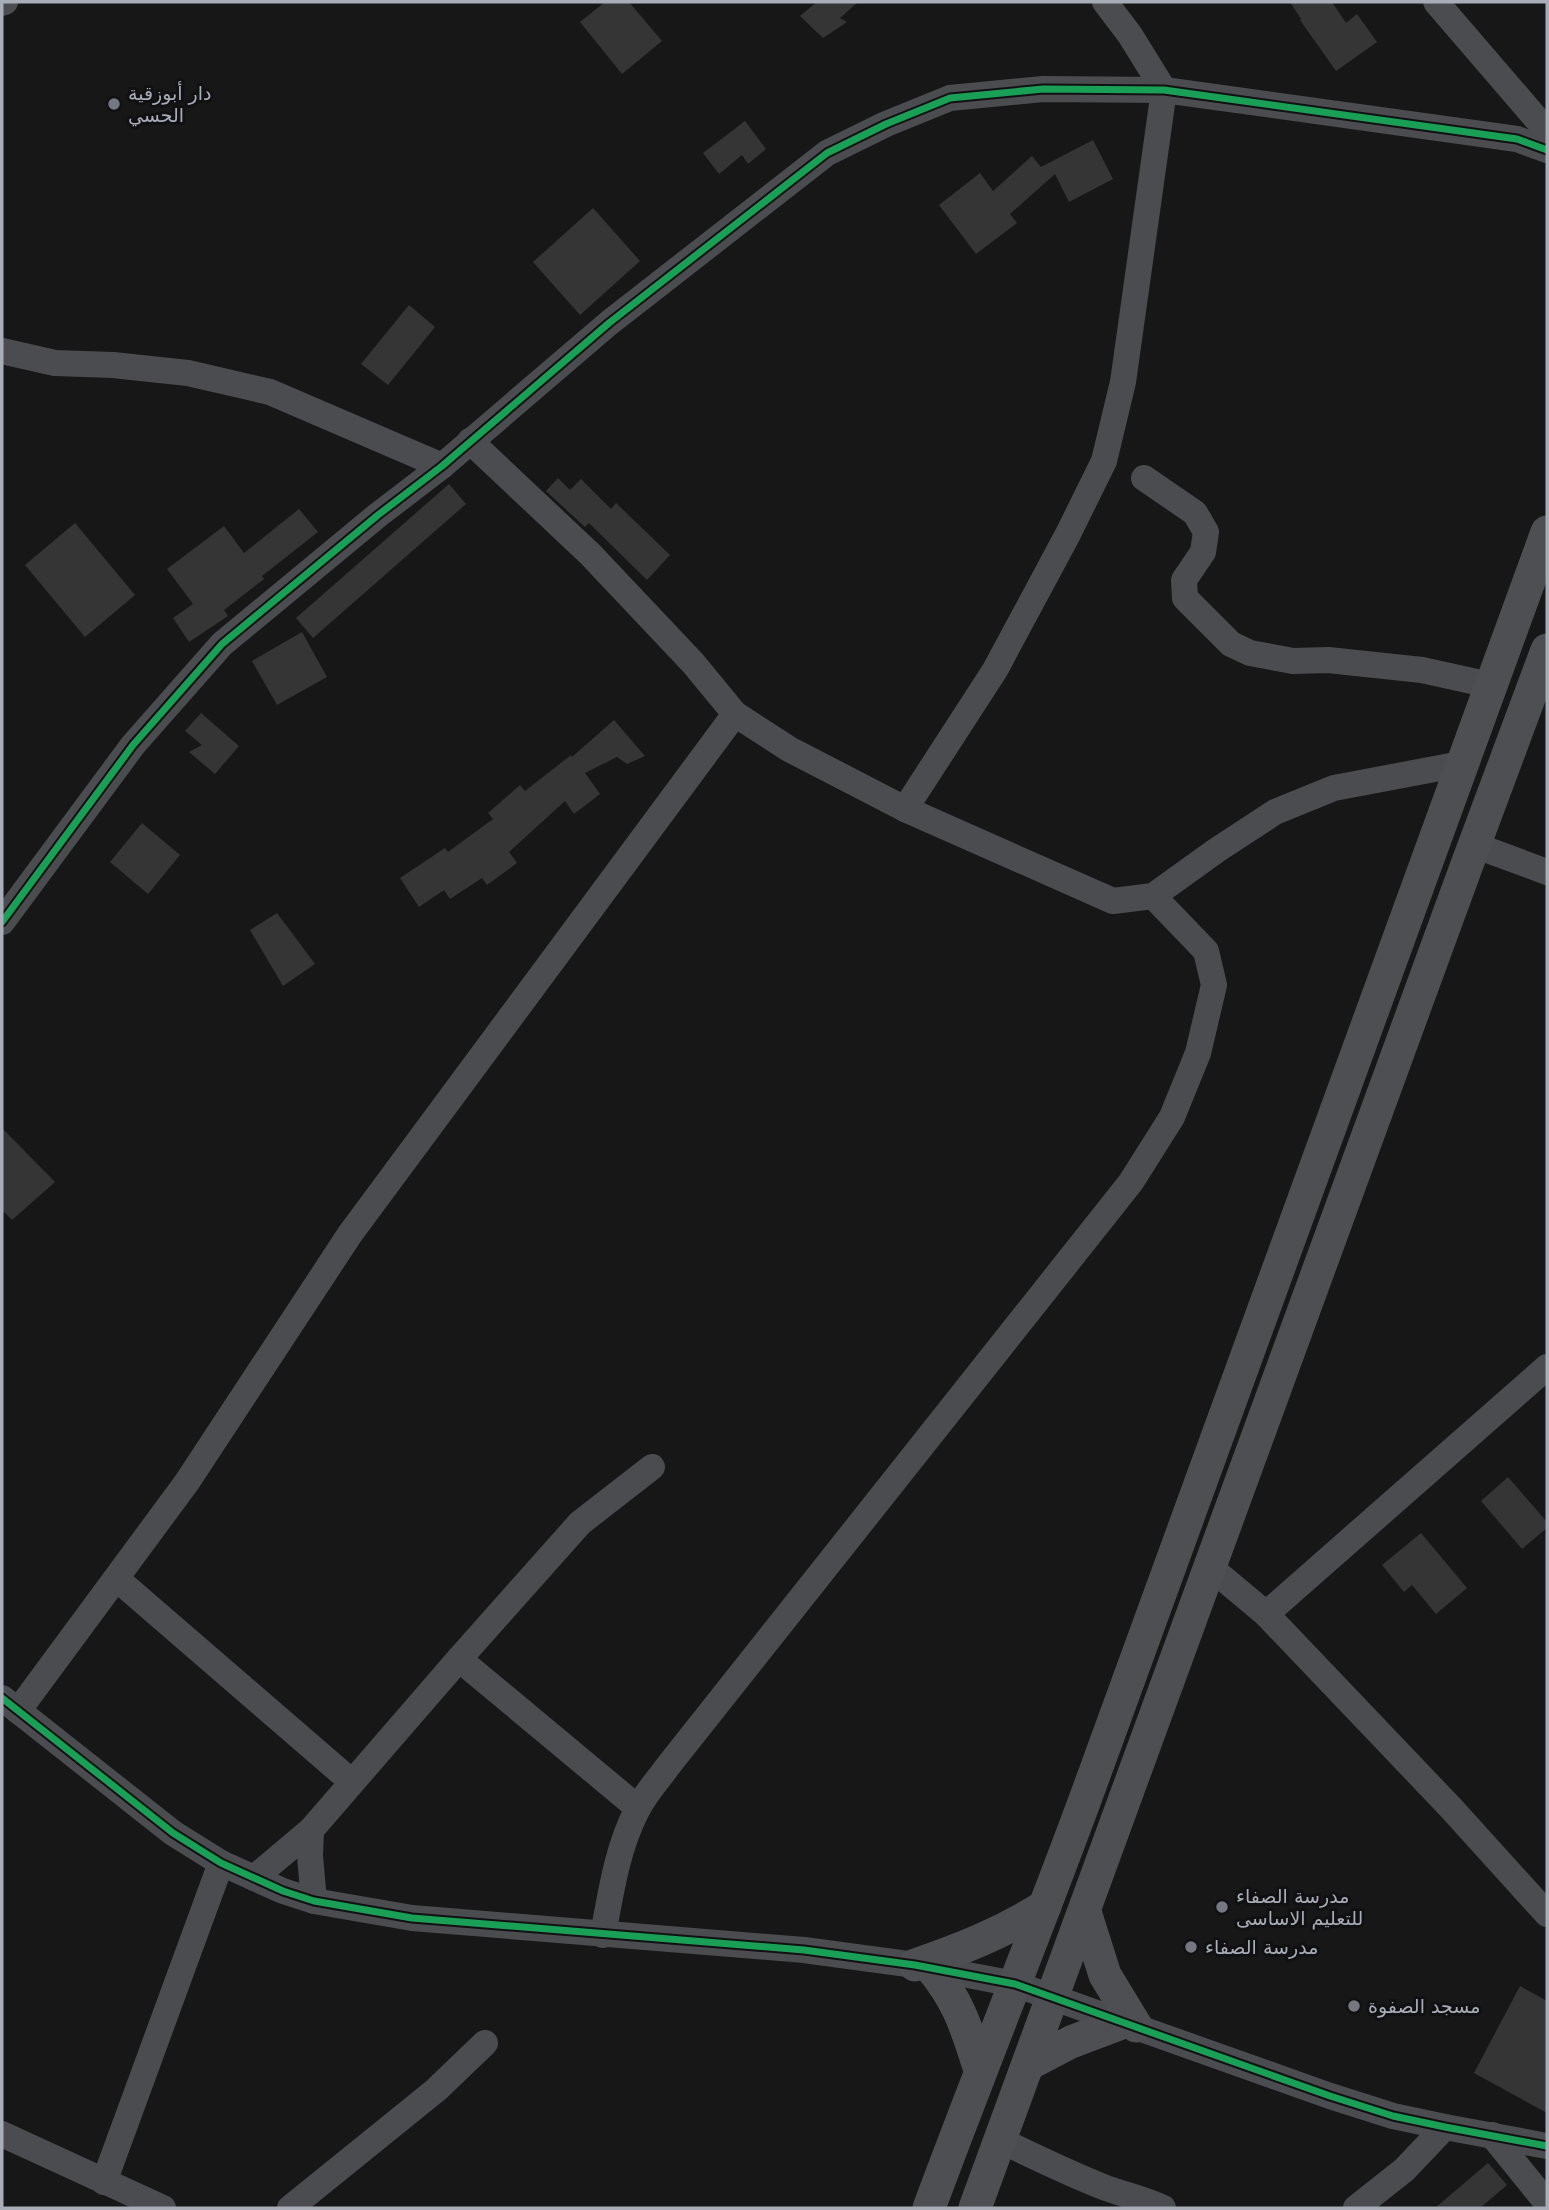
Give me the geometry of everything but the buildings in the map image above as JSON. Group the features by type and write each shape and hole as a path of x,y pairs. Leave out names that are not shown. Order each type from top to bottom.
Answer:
{"main road":[{"path":"929,2208 1086,1797 1547,532"},
{"path":"975,2208 1547,650"},
{"path":"980,2070 963,2016 954,1998 924,1967 993,1936 1045,1906"},
{"path":"1029,2064 1071,2042 1130,2024 1105,1975 1085,1912"}],"street":[{"path":"905,810 995,670 1104,461 1123,382 1164,90 1130,35 1105,2"},
{"path":"1436,2 1547,133 1517,139"},
{"path":"2,922 133,745 222,644 378,515 442,466 609,323 827,153 887,124 950,99 1042,89 1164,90 1517,139 1547,150"},
{"path":"2,351 55,363 113,365 187,373 270,393 442,466"},
{"path":"470,441 590,554 693,663 735,715 789,749 905,810 1113,901 1153,896 1275,812 1334,788 1461,764"},
{"path":"1144,478 1195,513 1206,532 1203,552 1184,580 1185,598 1231,644 1270,658 1293,661 1328,660 1422,670 1490,685"},
{"path":"735,715 350,1234 187,1482 117,1579 10,1704 173,1833 221,1863 283,1891 314,1901 412,1918 804,1950 924,1967 1015,1984 1393,2116 1547,2146"},
{"path":"1474,845 1547,872"},
{"path":"603,1935 614,1876 638,1808 676,1755 1130,1182 1172,1117 1198,1053 1214,985 1206,951 1153,896"},
{"path":"1266,1615 1547,1367"},
{"path":"254,1878 311,1830 580,1523 652,1467"},
{"path":"1211,1567 1266,1615 1451,1808 1547,1914"},
{"path":"117,1579 352,1782"},
{"path":"459,1659 638,1808"},
{"path":"311,1830 314,1901"},
{"path":"104,2182 221,1863"},
{"path":"289,2208 436,2090 485,2043"},
{"path":"1356,2208 1404,2170 1445,2127"},
{"path":"1492,2135 1547,2203"},
{"path":"3,2137 163,2208"},
{"path":"1000,2140 1073,2174 1163,2208"}],"cycle path":[{"path":"2,922 133,745 222,644 378,515 442,466 609,323 827,153 886,124 950,98 1043,89 1164,90 1517,139 1547,150"},
{"path":"2,1698 173,1833 221,1863 283,1891 314,1901 412,1918 804,1950 915,1965 1015,1984 1393,2116 1547,2146"}],"place":[{"name":"دار أبوزقية الحسي","path":"114,104"},
{"name":"مدرسة الصفاء للتعليم الاساسى","path":"1222,1907"},
{"name":"مدرسة الصفاء","path":"1191,1947"},
{"name":"مسجد الصفوة","path":"1354,2006"}]}
